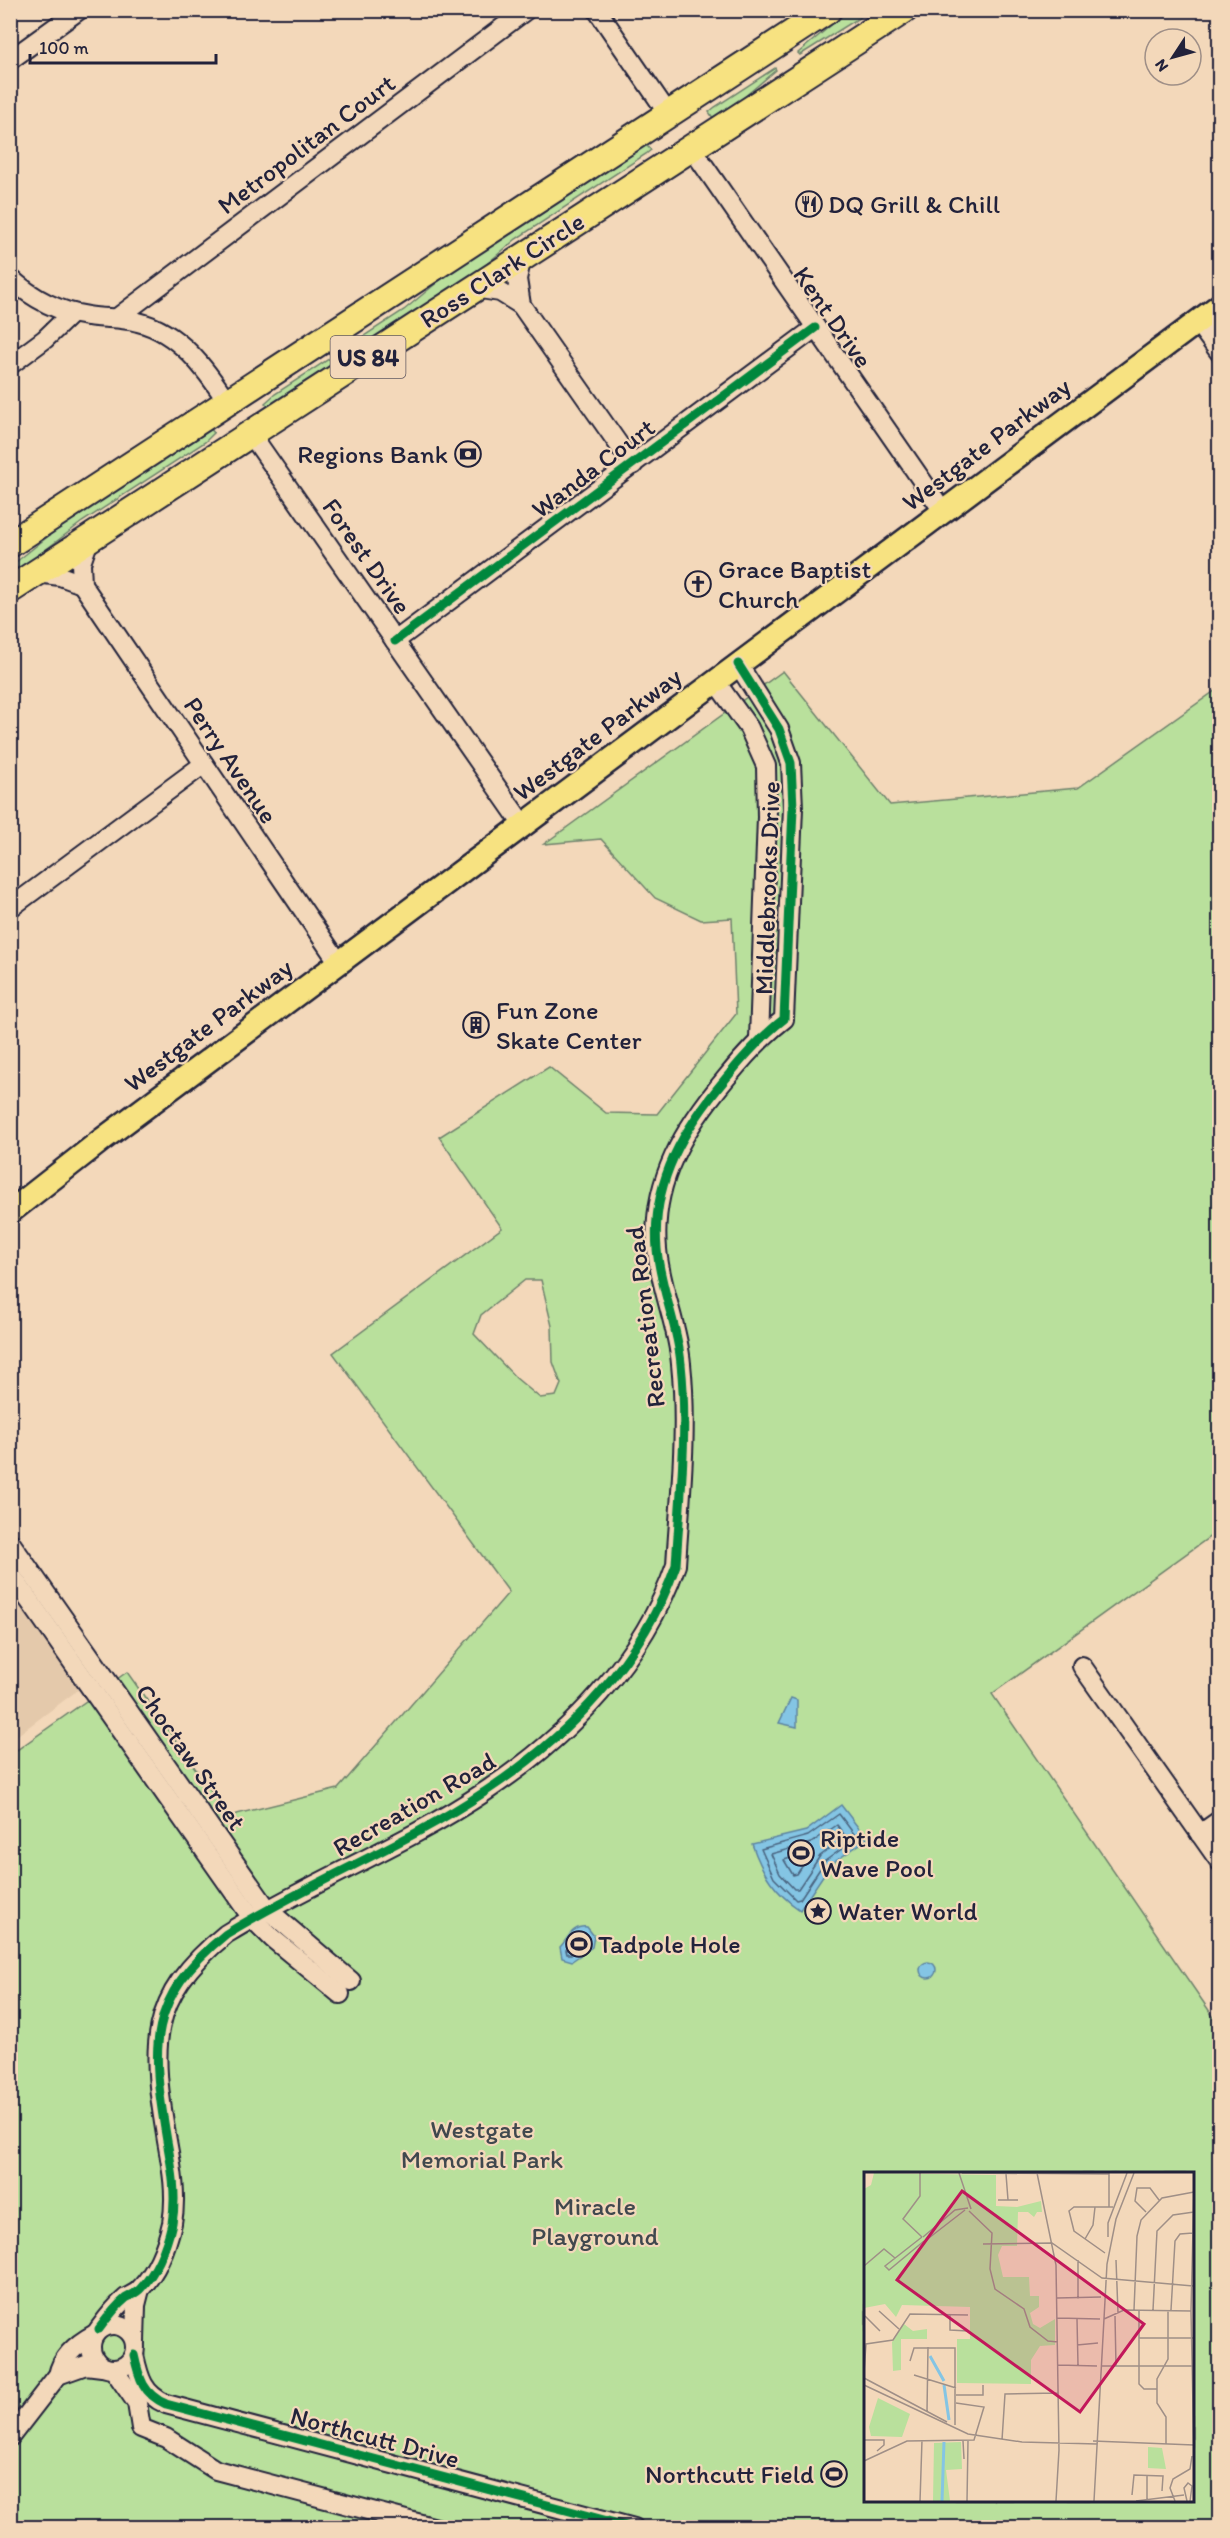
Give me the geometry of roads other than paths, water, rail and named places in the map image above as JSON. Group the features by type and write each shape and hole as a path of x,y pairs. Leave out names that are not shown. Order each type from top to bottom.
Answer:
{"highway":[{"name":"Ross Clark Circle","path":"10,544 828,10"},
{"path":"862,37 881,10"},
{"name":"Ross Clark Circle","path":"10,590 904,10"},
{"path":"691,147 695,125 708,90"},
{"path":"646,176 664,142 669,115"},
{"path":"251,434 252,418 268,377"},
{"path":"207,463 227,419 228,403"}],"main road":[{"name":"Westgate Parkway","path":"10,1212 103,1139 1220,305"}],"street":[{"path":"10,60 79,10"},
{"name":"Metropolitan Court","path":"117,318 526,10"},
{"path":"597,10 669,115"},
{"name":"Kent Drive","path":"691,147 943,511"},
{"path":"520,304 517,279 522,257"},
{"path":"10,278 37,298 72,313 117,318 153,328 182,346 211,376 228,403"},
{"path":"474,288 500,292 520,304 633,465"},
{"path":"10,365 45,339 72,313"},
{"path":"1197,322 1220,353"},
{"name":"Wanda Court","path":"395,641 815,328"},
{"name":"Forest Drive","path":"251,434 523,825"},
{"path":"37,573 60,576 82,584 81,563 89,540"},
{"name":"Perry Avenue","path":"82,584 339,963"},
{"name":"Middlebrooks Drive","path":"738,664 779,729 791,763 793,808 784,1019"},
{"name":"Middlebrooks Drive","path":"716,681 749,728 766,766 767,817 759,1039"},
{"path":"10,908 204,765"},
{"name":"Recreation Road","path":"134,2349 136,2305 140,2289 164,2250 174,2208 159,2069 159,2037 163,2012 176,1985 194,1963 226,1934 486,1791 557,1734 601,1693 629,1658 652,1621 676,1565 682,1423 680,1356 657,1248 658,1207 669,1166 691,1123 759,1039 784,1019"},
{"name":"Choctaw Street","path":"10,1542 260,1914"},
{"name":"Choctaw Street","path":"10,1573 260,1914 345,1987"},
{"path":"1082,1666 1220,1862"},
{"path":"1200,1834 1220,1820"},
{"name":"Recreation Road","path":"10,2437 58,2375 61,2363 81,2341 97,2331 111,2313 140,2289"},
{"path":"58,2375 86,2366 108,2368 126,2366 134,2349 133,2336 123,2327 111,2325 97,2331 91,2351 108,2368 137,2403 141,2428 166,2438 216,2470 436,2528"},
{"name":"Northcutt Drive","path":"134,2349 142,2386 154,2399 166,2404 634,2528"}],"water":[{"path":"791,1698 797,1700 797,1727 779,1723"},
{"name":"Riptide Wave Pool","path":"841,1805 867,1839 830,1865 800,1910 783,1897 770,1882 752,1844 806,1831"},
{"name":"Tadpole Hole","path":"587,1927 594,1936 592,1947 572,1961 562,1958 560,1947 568,1937 574,1930"},
{"path":"928,1962 934,1964 936,1970 934,1976 928,1978 922,1976 920,1970 922,1964"}],"place":[{"name":"DQ Grill & Chill","path":"809,204"},
{"name":"Regions Bank","path":"468,454"},
{"name":"Grace Baptist Church","path":"698,584"},
{"name":"Fun Zone Skate Center","path":"476,1025"},
{"name":"Riptide Wave Pool","path":"801,1853"},
{"name":"Water World","path":"818,1911"},
{"name":"Tadpole Hole","path":"579,1944"},
{"name":"Northcutt Field","path":"834,2474"}],"park label":[{"name":"Westgate Memorial Park","path":"482,2144"},
{"name":"Miracle Playground","path":"595,2221"}]}
